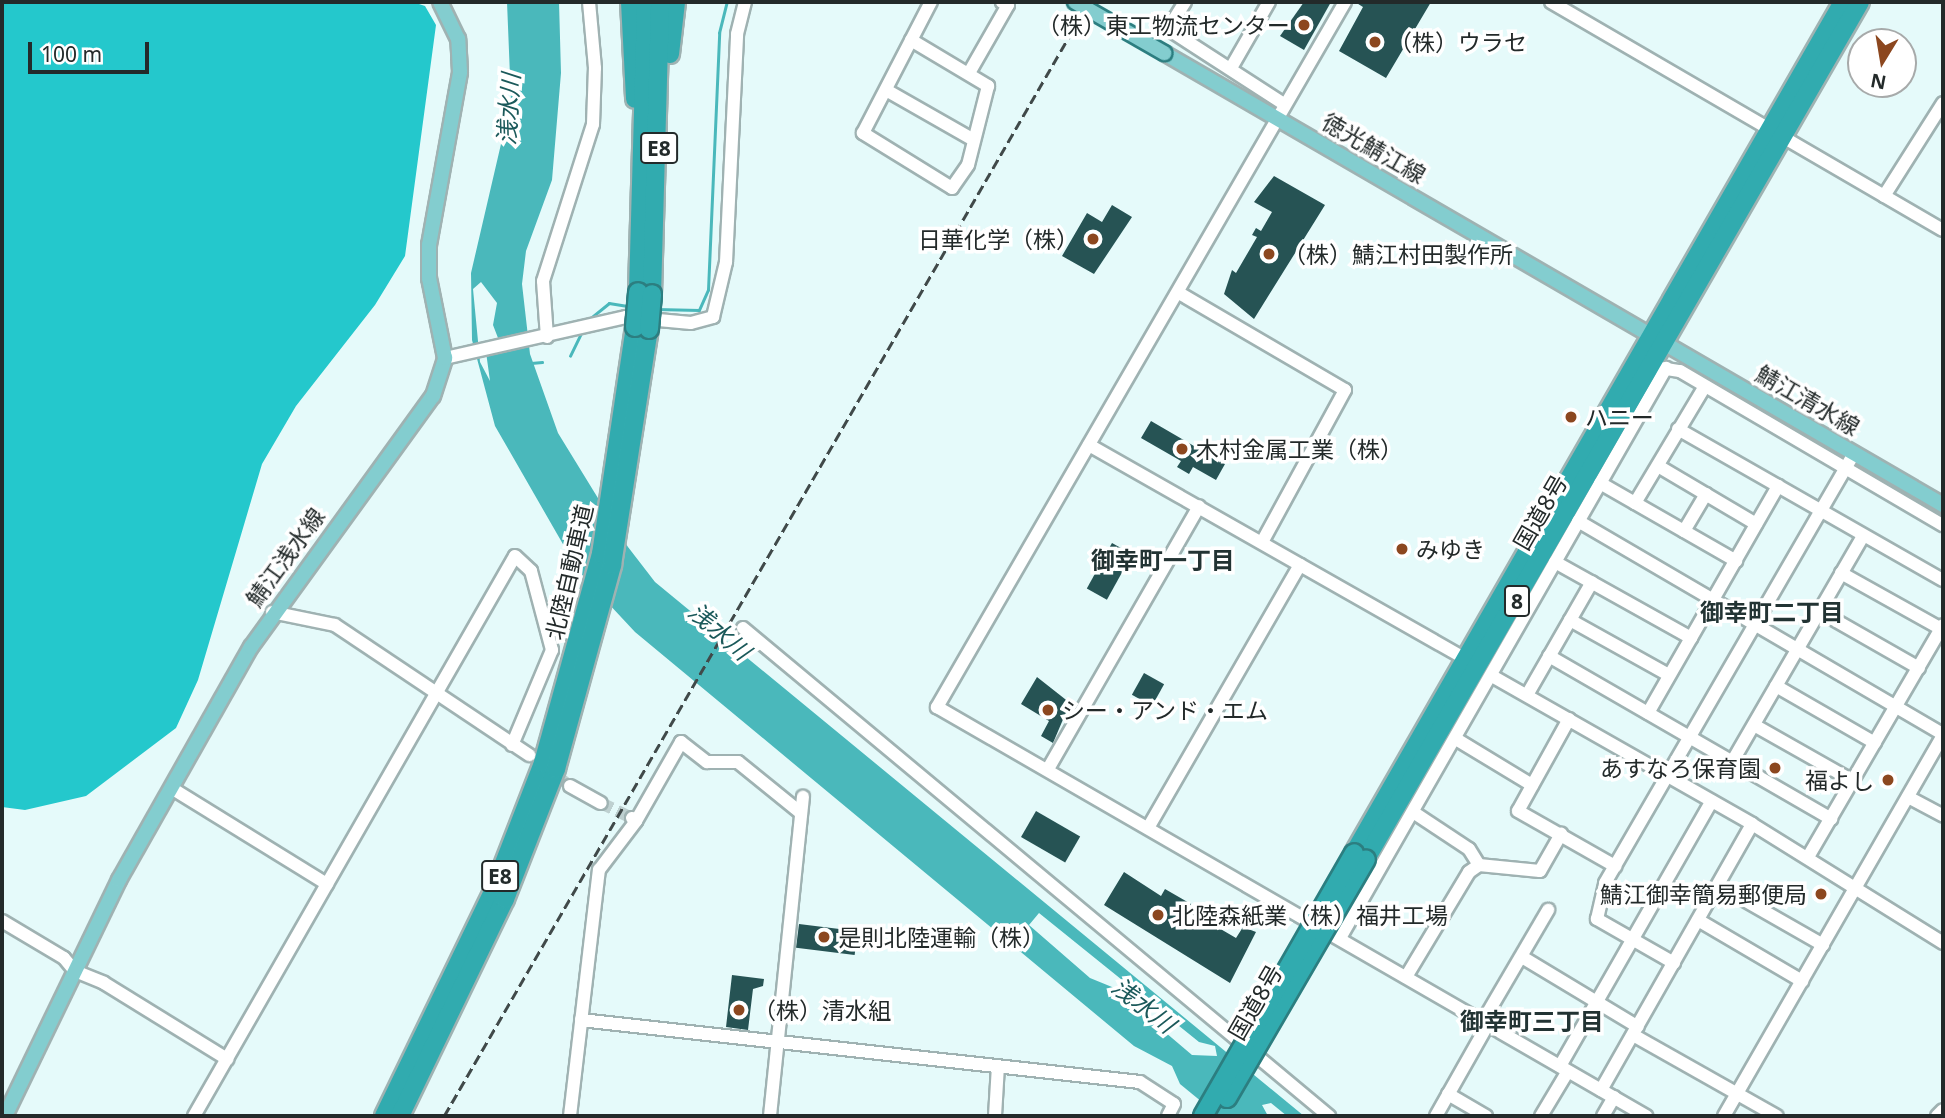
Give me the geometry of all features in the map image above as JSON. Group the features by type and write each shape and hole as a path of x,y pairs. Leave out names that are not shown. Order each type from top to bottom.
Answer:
{"highway":[{"path":"630,2 648,243"},
{"name":"北陸自動車道","path":"646,2 648,243"},
{"name":"北陸自動車道","path":"400,1116 526,848 590,628 622,478 642,328 660,2"},
{"path":"648,243 676,2"},
{"name":"国道8号","path":"1776,132 1843,2"},
{"name":"国道8号","path":"1216,1116 1360,856 1462,657 1657,337 1776,132 1860,2"},
{"name":"国道8号","path":"1203,1116 1647,370 1657,337"},
{"name":"北陸自動車道","path":"384,1116 498,882 590,628"}],"main road":[{"name":"鯖江浅水線","path":"5,1116 119,880 272,612 409,433 433,396 452,358 429,278 429,245 460,72 457,39 440,2"},
{"name":"徳光鯖江線","path":"1075,2 1657,337"},
{"name":"鯖江清水線","path":"1657,337 1943,505"}],"street":[{"path":"545,337 543,281 593,124 596,68 589,2"},
{"path":"452,358 626,317 691,323 713,317 729,236 737,34 745,2"},
{"path":"911,40 988,86 972,139 968,165 952,188 863,133 886,90 911,40 931,2"},
{"path":"969,73 1008,5 1002,2"},
{"path":"1185,2 1168,29 1284,104"},
{"path":"1231,68 1269,2"},
{"path":"1345,2 1275,118 1179,293 937,706 1646,1116"},
{"path":"1551,2 1943,230"},
{"path":"886,90 972,139"},
{"path":"1884,196 1943,103"},
{"path":"1179,293 1345,390 1262,542"},
{"path":"1340,938 1666,368"},
{"path":"1647,370 1666,368 1705,386 1943,525"},
{"path":"1635,503 1705,386"},
{"path":"1678,429 1943,580"},
{"path":"1089,445 1462,657 1306,919"},
{"path":"1674,963 1597,919 1615,866 1854,453"},
{"path":"1658,466 1756,524"},
{"path":"1600,483 1736,561"},
{"path":"1648,713 1778,486"},
{"path":"1684,531 1706,494"},
{"path":"1048,769 1199,506"},
{"path":"1577,521 1943,735 1724,1116"},
{"path":"1732,762 1863,536"},
{"path":"194,1116 515,556 531,571 552,650 512,745"},
{"path":"1555,562 1691,638"},
{"path":"1148,828 1300,565"},
{"path":"1808,857 1942,627 1841,573"},
{"path":"1527,695 1592,582"},
{"path":"1819,611 1919,668"},
{"path":"272,612 334,625 529,755"},
{"path":"1570,620 1669,675"},
{"path":"743,628 1329,1116"},
{"path":"1549,656 1832,819"},
{"path":"1492,676 1808,857 1854,892 1943,943"},
{"path":"1776,686 1875,743"},
{"path":"1569,719 1518,811 1615,866"},
{"path":"1754,725 1853,780"},
{"path":"1456,739 1532,785"},
{"path":"570,1116 599,870 634,820 681,742 707,762 738,762 801,813"},
{"path":"570,786 601,803"},
{"path":"173,789 327,884"},
{"path":"1908,796 1943,816"},
{"path":"770,1116 803,797"},
{"path":"1541,1116 1596,1002 1712,801"},
{"path":"1413,812 1469,849 1479,865"},
{"path":"1601,1090 1752,824"},
{"path":"1406,976 1460,883 1479,865 1540,871 1561,834"},
{"path":"1718,885 1823,945"},
{"path":"1436,1116 1548,910"},
{"path":"1698,920 1802,981"},
{"path":"2,921 64,958 75,971 104,983 227,1059"},
{"path":"1522,957 1737,1094 1777,1116"},
{"path":"581,1020 1140,1082 1174,1104 1168,1116"},
{"path":"995,1116 998,1066"},
{"path":"1448,1094 1486,1116"},
{"path":"1602,1116 1614,1097"},
{"path":"1937,1116 1943,1110"}],"shaded area":[{"path":"2,2 413,2 425,6 436,25 405,256 375,305 296,406 262,464 198,680 176,728 86,796 25,810 2,807"},
{"path":"507,2 559,2 561,73 552,180 526,251 522,284 530,354 558,433 628,547 655,582 1304,1116 1287,1116 1271,1103 1262,1105 1268,1116 1219,1116 1180,1084 1172,1066 1134,1046 635,632 579,572 495,426 472,340 471,273 511,101","holes":["481,282 497,303 493,325 498,338 486,352 490,381 480,362 473,289","1039,913 1199,1042 1215,1046 1217,1056 1192,1055 1112,987 1090,978 1029,925"]}],"building":[{"name":"（株）東工物流センター","path":"1304,2 1331,2 1304,50 1280,36"},
{"name":"（株）ウラセ","path":"1355,2 1431,2 1386,78 1339,51 1363,7"},
{"name":"（株）鯖江村田製作所","path":"1274,176 1325,205 1254,319 1224,294 1232,270 1236,273 1257,237 1252,235 1256,228 1261,231 1272,212 1254,202"},
{"name":"日華化学（株）","path":"1112,205 1132,217 1094,274 1062,256 1087,213 1102,222"},
{"name":"木村金属工業（株）","path":"1151,421 1225,464 1216,480 1193,467 1189,474 1177,467 1181,461 1141,438"},
{"path":"1112,543 1132,554 1107,600 1087,588"},
{"path":"1144,673 1164,684 1152,706 1132,695"},
{"name":"シー・アンド・エム","path":"1037,677 1070,703 1053,743 1041,736 1049,721 1021,704"},
{"name":"是則北陸運輸（株）","path":"1036,811 1080,837 1065,862 1021,837"},
{"name":"北陸森紙業（株）福井工場","path":"1124,872 1161,896 1165,889 1191,904 1188,910 1236,938 1243,927 1256,932 1230,983 1104,905"},
{"name":"是則北陸運輸（株）","path":"799,924 858,931 855,955 796,948"},
{"name":"（株）清水組","path":"732,975 764,979 763,986 753,989 748,1030 726,1027"}],"waterway":[{"path":"656,309 699,310 708,290 719,33 727,2"},
{"path":"587,321 609,303 629,306"},
{"path":"570,356 581,333"},
{"path":"531,363 542,362"}],"tunnel":[{"path":"529,755 570,786"},
{"path":"601,803 632,818"}],"railway":[{"path":"444,1116 1089,2"}],"place":[{"name":"（株）東工物流センター","path":"1304,25"},
{"name":"（株）ウラセ","path":"1375,42"},
{"name":"日華化学（株）","path":"1093,239"},
{"name":"（株）鯖江村田製作所","path":"1269,254"},
{"name":"ハニー","path":"1571,417"},
{"name":"木村金属工業（株）","path":"1182,449"},
{"name":"みゆき","path":"1402,549"},
{"name":"シー・アンド・エム","path":"1048,710"},
{"name":"あすなろ保育園","path":"1775,768"},
{"name":"福よし","path":"1888,780"},
{"name":"鯖江御幸簡易郵便局","path":"1821,894"},
{"name":"北陸森紙業（株）福井工場","path":"1158,915"},
{"name":"是則北陸運輸（株）","path":"824,937"},
{"name":"（株）清水組","path":"739,1010"}],"district":[{"name":"御幸町一丁目","path":"1163,560"},
{"name":"御幸町二丁目","path":"1772,612"},
{"name":"御幸町三丁目","path":"1532,1021"}],"water label":[{"name":"浅水川","path":"508,109"},
{"name":"浅水川","path":"720,631"},
{"name":"浅水川","path":"1144,1005"}]}
